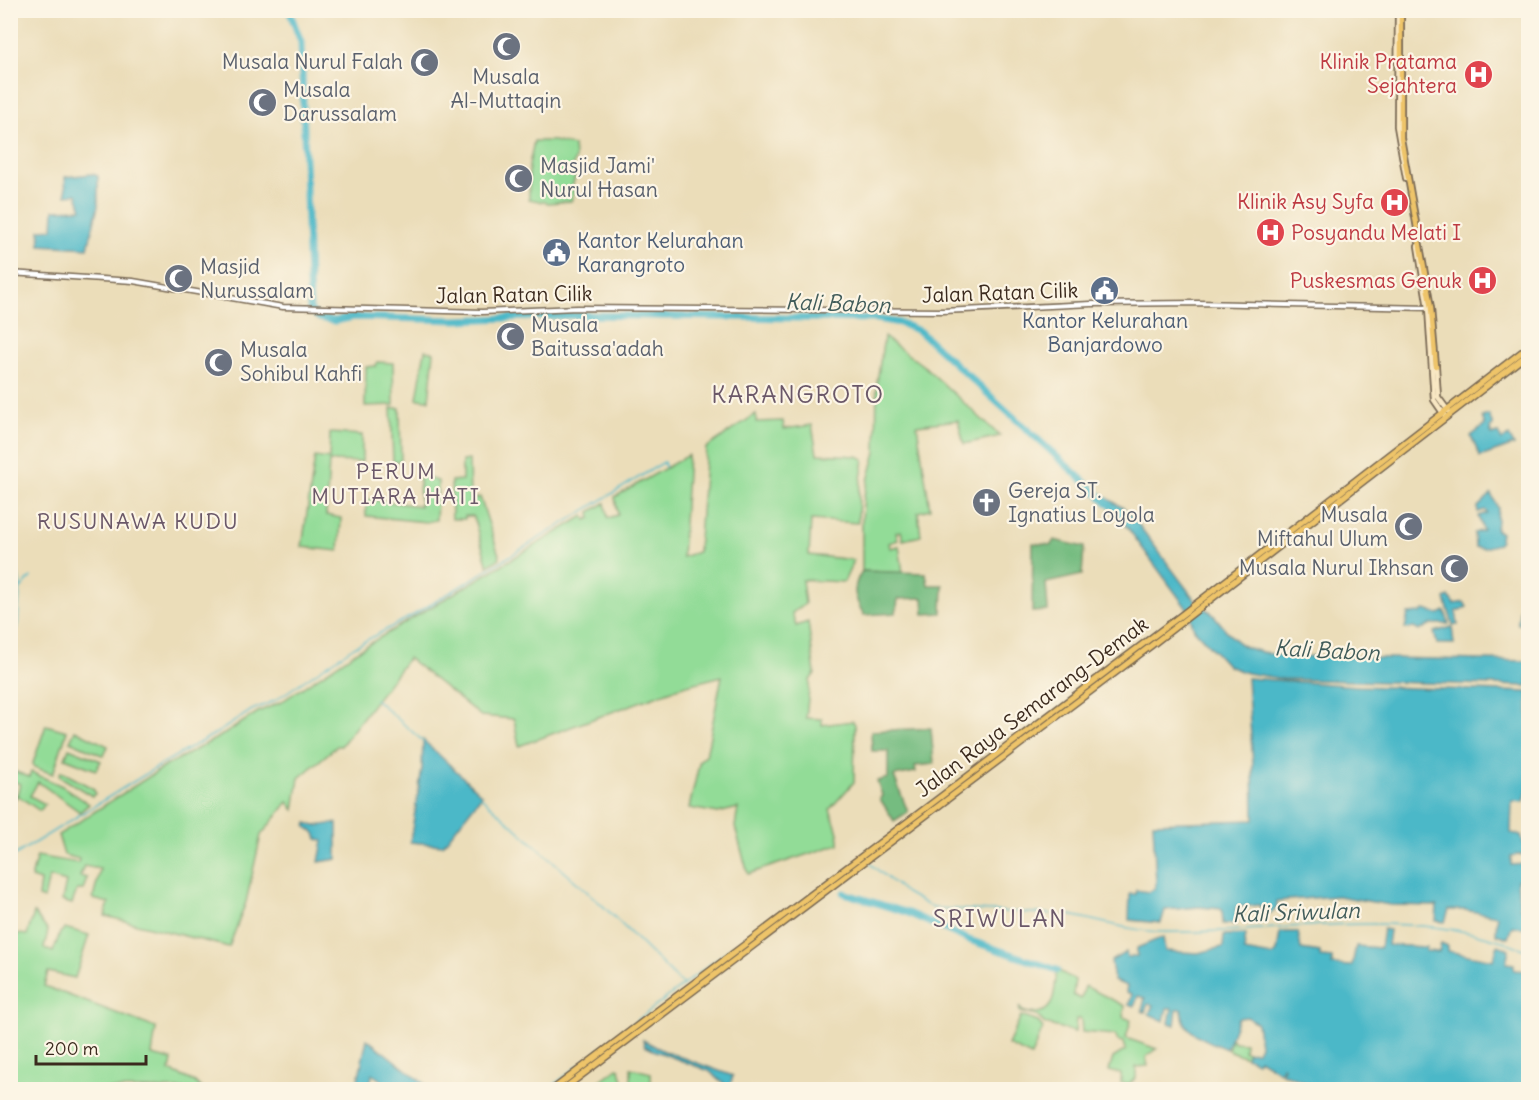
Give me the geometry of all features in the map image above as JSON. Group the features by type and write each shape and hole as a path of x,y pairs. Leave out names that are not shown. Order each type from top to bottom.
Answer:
{"highway":[{"name":"Jalan Raya Semarang-Demak","path":"562,1089 1186,615 1447,414 1528,347"},
{"path":"1447,414 1528,354"},
{"name":"Jalan Raya Semarang-Demak","path":"552,1089 639,1029"}],"main road":[{"path":"1400,10 1401,138 1429,308 1438,402"},
{"path":"1429,308 1438,402 1447,414"}],"street":[{"name":"Jalan Ratan Cilik","path":"10,273 144,283 249,302 300,307 482,312 577,308 943,311 1090,304 1197,303 1429,308"}],"green space":[{"path":"534,141 554,141 574,146 575,159 572,167 575,177 571,201 548,203 529,199 529,165"},
{"path":"884,337 925,367 1000,436 964,444 958,420 917,425 930,509 918,512 921,536 903,540 901,531 896,532 898,540 889,543 890,548 899,546 903,573 862,571 864,495 876,452 877,382"},
{"path":"425,350 434,352 429,400 417,399"},
{"path":"377,362 393,363 394,405 365,406 366,367 376,366"},
{"path":"391,408 400,408 401,461 393,462"},
{"path":"756,414 756,422 783,421 784,429 812,425 817,454 857,456 864,459 859,492 858,523 811,520 809,555 854,560 844,582 802,580 805,604 792,613 796,626 808,622 815,674 810,680 806,718 822,719 822,725 853,721 855,725 854,782 830,809 839,844 748,874 735,827 738,808 718,813 689,808 700,760 706,756 722,676 683,686 519,746 514,719 481,716 408,658 341,746 337,746 299,778 294,810 288,802 261,835 246,902 229,947 105,916 109,903 93,899 100,869 84,866 80,876 87,878 83,890 77,890 72,904 62,901 66,882 49,877 44,899 38,897 40,881 31,878 37,856 78,863 79,859 64,855 58,835 164,767 226,733 258,712 281,702 359,650 584,516 586,520 591,518 590,512 605,503 608,518 618,515 615,497 688,455 682,557 698,552 706,448"},
{"path":"330,433 362,435 362,462 329,461 326,515 341,518 339,551 302,547 315,457 329,459"},
{"path":"469,460 470,499 480,497 500,558 488,566 473,516 465,516 465,519 452,519 451,481 462,480 462,461"},
{"path":"419,476 438,481 436,520 426,522 366,516 366,499 420,506"},
{"path":"1054,540 1084,547 1082,575 1046,583 1048,611 1032,612 1033,543 1051,545"},
{"path":"862,571 926,573 928,585 943,585 942,613 924,614 923,598 898,599 896,613 864,615 855,593 856,583"},
{"path":"46,725 67,731 53,774 34,767 33,763"},
{"path":"931,728 934,764 915,766 916,772 894,776 908,812 894,821 880,799 882,795 877,781 888,778 888,751 872,751 871,731"},
{"path":"75,730 108,746 104,756 70,741"},
{"path":"69,748 101,761 96,770 65,758"},
{"path":"11,770 29,777 31,772 62,786 89,804 80,812 38,782 30,796 45,804 40,811 17,795 20,784 11,780"},
{"path":"61,771 94,789 95,794 92,796 59,776"},
{"path":"11,793 17,795 11,807"},
{"path":"34,913 48,931 44,948 53,952 60,933 65,928 89,935 75,978 48,972 44,986 156,1028 152,1055 172,1060 170,1071 195,1082 202,1089 11,1089 11,933 27,935"},
{"path":"1057,970 1075,980 1073,995 1081,999 1085,986 1125,1006 1123,1017 1131,1020 1126,1038 1157,1049 1146,1057 1148,1066 1136,1067 1136,1078 1129,1084 1121,1083 1121,1074 1109,1071 1113,1058 1126,1050 1124,1042 1118,1041 1115,1035 1082,1032 1081,1019 1076,1019 1075,1032 1045,1024 1037,1016 1020,1012 1019,1006 1023,1011 1039,1013 1050,1006"},
{"path":"1021,1016 1038,1022 1043,1028 1031,1056 1008,1045"},
{"path":"1231,1038 1234,1042 1245,1043 1244,1051 1248,1052 1246,1057 1228,1050"},
{"path":"617,1068 620,1069 625,1088 631,1086 631,1068 651,1073 651,1089 589,1089"}],"water":[{"path":"92,174 98,176 98,206 88,248 40,245 40,230 53,229 54,210 82,209 77,194 66,195 65,177"},
{"path":"1489,415 1493,426 1490,428 1492,435 1498,433 1502,440 1509,436 1514,445 1480,457 1471,436 1485,425 1482,417"},
{"path":"1491,494 1498,508 1496,530 1501,533 1499,544 1483,548 1475,547 1474,533 1483,530 1478,516 1487,513 1485,510 1478,512 1477,508"},
{"path":"1107,498 1125,509 1138,524 1198,604 1211,612 1230,636 1248,648 1293,656 1528,661 1528,686 1283,679 1247,673 1228,666 1194,629 1188,610 1127,527 1104,502"},
{"path":"1528,545 1528,623 1526,625 1518,624 1518,621"},
{"path":"1449,597 1454,604 1464,602 1467,607 1456,612 1458,625 1453,625 1445,599"},
{"path":"1424,610 1439,614 1445,611 1449,624 1431,624 1419,631 1414,628 1405,629 1408,614 1421,613"},
{"path":"1452,627 1454,644 1437,644 1434,632"},
{"path":"1247,678 1358,686 1528,692 1528,787 1524,802 1512,801 1511,833 1521,835 1526,854 1511,856 1511,865 1526,864 1527,876 1517,880 1520,908 1526,908 1525,928 1512,926 1508,938 1496,934 1497,916 1465,910 1449,910 1445,922 1436,921 1437,906 1390,905 1338,896 1277,901 1277,908 1271,913 1261,914 1260,905 1236,907 1236,924 1223,924 1222,909 1199,907 1165,910 1161,923 1129,920 1130,894 1136,894 1136,890 1149,892 1154,889 1156,883 1153,823 1254,820"},
{"path":"423,740 482,795 443,845 410,842 422,769"},
{"path":"307,823 315,826 337,823 337,859 319,862 323,841 317,839 315,833 306,827"},
{"path":"1383,929 1389,930 1387,945 1426,947 1425,951 1439,952 1441,943 1448,946 1447,951 1493,960 1498,945 1509,949 1506,963 1514,964 1514,970 1528,971 1528,1089 1322,1089 1282,1073 1284,1067 1282,1066 1280,1072 1259,1059 1257,1062 1246,1057 1248,1052 1257,1051 1260,1045 1257,1023 1247,1017 1238,1018 1226,1049 1190,1030 1183,1017 1182,1009 1177,1009 1175,1025 1169,1023 1172,1008 1167,1008 1164,1021 1149,1014 1153,1005 1148,1004 1145,1012 1142,1011 1145,998 1138,996 1134,1006 1129,1004 1132,994 1126,992 1127,986 1114,981 1111,961 1126,952 1127,957 1137,956 1137,948 1163,937 1165,951 1198,953 1223,947 1224,935 1246,934 1244,951 1272,956 1277,952 1280,932 1298,932 1301,949 1320,952 1320,957 1332,958 1332,965 1352,966 1356,946 1380,948"},
{"path":"367,1039 431,1089 394,1089 372,1074 370,1089 356,1089"},
{"path":"643,1040 664,1051 733,1076 729,1088 709,1071 653,1050 645,1046"}],"waterway":[{"name":"Kali Babon","path":"289,10 301,42 310,310 319,318 335,321 354,317 456,320 580,315 876,319 900,323 919,331 1111,506"},
{"path":"10,320 11,308"},
{"path":"10,858 252,710 274,701 354,647 415,614 664,462 665,467"},
{"path":"10,564 17,569 21,589"},
{"path":"10,651 18,623 20,590 31,577"},
{"path":"375,699 424,742"},
{"path":"481,797 602,905 683,985"},
{"name":"Kali Sriwulan","path":"869,863 906,893 933,908 1051,914"},
{"path":"844,893 908,913 969,940 1057,970"},
{"name":"Kali Sriwulan","path":"1064,914 1128,928 1167,932 1397,924 1443,928 1487,936 1528,951"},
{"path":"547,1090 735,945"}],"place":[{"name":"Musala Al-Muttaqin","path":"506,46"},
{"name":"Musala Nurul Falah","path":"424,62"},
{"name":"Klinik Pratama Sejahtera","path":"1478,74"},
{"name":"Musala Darussalam","path":"262,102"},
{"name":"Masjid Jami' Nurul Hasan","path":"519,178"},
{"name":"Klinik Asy Syfa","path":"1395,202"},
{"name":"Posyandu Melati I","path":"1270,233"},
{"name":"Kantor Kelurahan Karangroto","path":"556,253"},
{"name":"Masjid Nurussalam","path":"179,279"},
{"name":"Puskesmas Genuk","path":"1483,281"},
{"name":"Kantor Kelurahan Banjardowo","path":"1105,290"},
{"name":"Musala Baitussa'adah","path":"510,337"},
{"name":"Musala Sohibul Kahfi","path":"219,362"},
{"name":"Gereja ST. Ignatius Loyola","path":"987,503"},
{"name":"Musala Miftahul Ulum","path":"1409,527"},
{"name":"Musala Nurul Ikhsan","path":"1455,568"}],"district":[{"name":"KARANGROTO","path":"798,395"},
{"name":"PERUM MUTIARA HATI","path":"396,484"},
{"name":"RUSUNAWA KUDU","path":"138,521"},
{"name":"SRIWULAN","path":"1000,919"}]}
